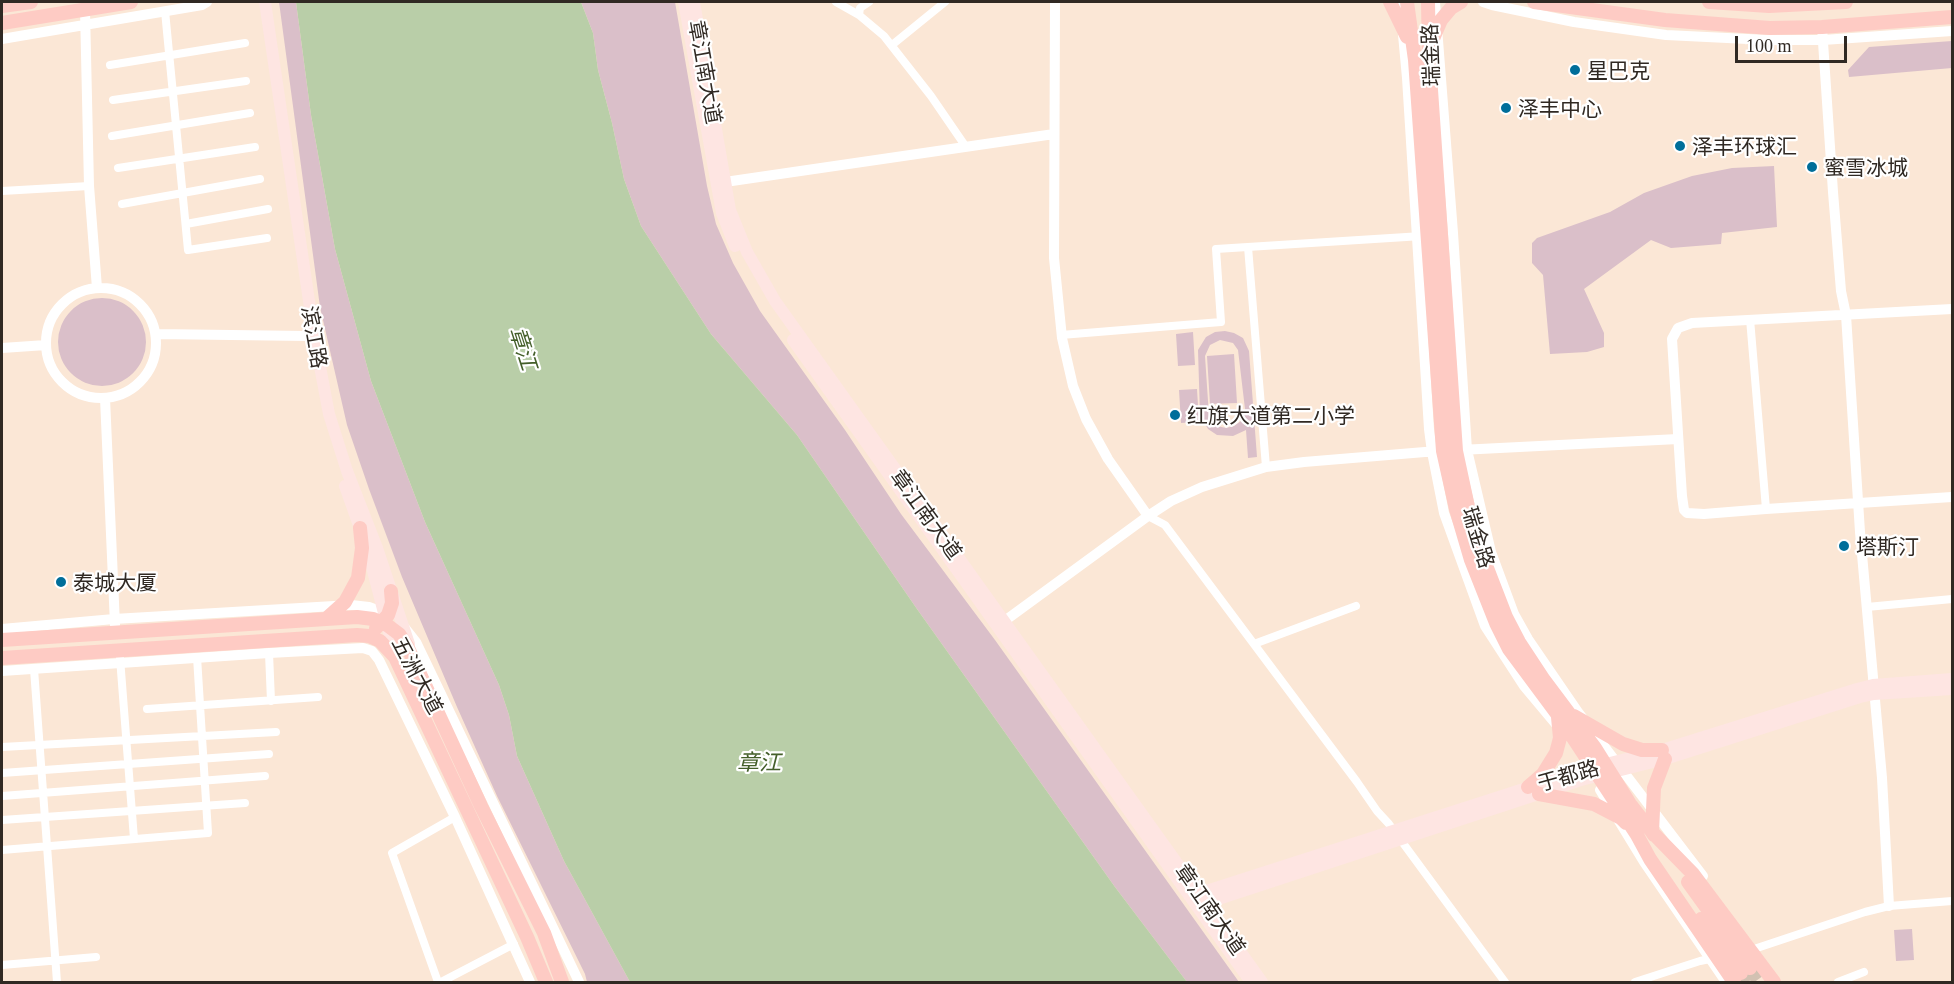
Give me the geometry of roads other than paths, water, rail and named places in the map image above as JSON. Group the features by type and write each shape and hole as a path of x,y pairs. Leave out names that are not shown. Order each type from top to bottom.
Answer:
{"main road":[{"path":"2,6 31,2"},
{"path":"2,23 131,2"},
{"name":"滨江路","path":"259,2 306,336 322,416 391,624"},
{"name":"滨江路","path":"265,2 314,335 329,414 347,471 391,591"},
{"name":"章江南大道","path":"684,2 722,213 741,258 767,304 1198,900 1262,982"},
{"name":"章江南大道","path":"694,2 725,182 735,226 747,252 775,301 1000,624"},
{"path":"1390,2 1422,60"},
{"name":"瑞金路","path":"1407,2 1422,60 1449,451"},
{"name":"瑞金路","path":"1428,2 1422,60 1423,236 1456,508 1472,560 1496,623 1509,649 1652,832 1693,874 1754,949 1774,982"},
{"path":"1422,60 1436,28 1446,14 1461,2"},
{"path":"1534,2 1665,20 1822,34 1953,17"},
{"path":"1709,2 1769,6 1846,2"},
{"path":"326,619 341,605 354,587 360,568 362,548 360,528"},
{"path":"391,591 391,624"},
{"name":"五洲大道","path":"2,640 115,626 365,617 391,624 404,640 414,660 544,933 562,982"},
{"name":"五洲大道","path":"2,658 119,656 360,641 391,624"},
{"name":"五洲大道","path":"391,624 392,653 527,937 546,982"},
{"name":"于都路","path":"1198,900 1534,791 1603,770 1664,755 1874,690 1953,679"},
{"name":"于都路","path":"1874,690 1953,689"},
{"path":"1563,719 1590,725 1623,744 1664,755 1657,778 1652,832 1742,974 1622,818 1594,804 1534,791 1558,746 1563,719"},
{"name":"瑞金路","path":"1603,770 1650,859 1713,958 1742,974"},
{"name":"章江南大道","path":"1198,900 1251,982"}],"street":[{"path":"2,39 86,26 202,5 207,2"},
{"path":"836,2 860,15 892,45 966,147"},
{"path":"860,15 860,8 868,2"},
{"path":"892,45 945,2"},
{"path":"1055,2 1054,258 1061,335 1073,386 1086,419 1108,459 1148,516 1165,525 1505,982"},
{"path":"1061,335 1221,322 1216,249 1423,236 1400,2"},
{"path":"1435,2 1453,233 1449,451 1514,614 1528,639 1578,712 1590,725 1614,814 1644,862 1713,958 1726,982"},
{"path":"1484,2 1574,22 1666,35 1768,40 1822,34 1953,31"},
{"path":"85,10 89,186 97,288"},
{"path":"165,11 188,250 267,238"},
{"path":"1822,34 1882,778 1889,906"},
{"path":"110,65 245,44"},
{"path":"113,100 246,81"},
{"path":"112,135 250,112"},
{"path":"725,182 1054,134"},
{"path":"118,168 255,147"},
{"path":"122,204 260,179"},
{"path":"2,191 89,186"},
{"path":"186,224 268,209"},
{"path":"1248,247 1266,468"},
{"path":"97,288 114,290 129,296 151,319 156,334 156,353 150,370 138,384 123,394 105,398 79,393 58,378 50,362 46,345 48,328 55,313 66,301 81,292 97,288"},
{"path":"1953,309 1692,323 1678,328 1672,339 1683,506 1687,513 1704,514 1953,497"},
{"path":"1750,319 1766,509"},
{"path":"156,334 306,336"},
{"path":"2,348 46,345"},
{"path":"105,398 115,626"},
{"path":"1000,624 1171,501 1202,487 1266,468 1304,462 1449,451 1678,439"},
{"path":"1867,607 1953,599"},
{"path":"2,629 115,626 360,605 416,642 579,982"},
{"path":"1254,644 1356,606"},
{"path":"2,671 34,669 119,656 197,657 268,653 360,641 378,657 455,817 530,982"},
{"path":"268,653 271,701"},
{"path":"119,656 134,839"},
{"path":"2,850 208,833 197,657"},
{"path":"34,669 57,982"},
{"path":"147,709 318,697"},
{"path":"2,747 276,732"},
{"path":"2,773 269,754"},
{"path":"1603,770 1653,812 1754,949 1782,982"},
{"path":"2,796 265,776"},
{"path":"2,820 245,803"},
{"path":"455,817 392,853 440,982 514,944"},
{"path":"1754,949 1889,906 1953,901"},
{"path":"2,965 96,957"},
{"path":"1635,982 1713,958"},
{"path":"1838,982 1864,972"}],"water":[{"name":"章江","path":"296,2 581,2 593,33 598,70 624,179 641,226 711,334 797,435 917,609 1115,887 1187,982 630,982 564,861 517,756 509,715 499,685 425,522 371,381 335,249 311,115"}],"tunnel":[{"path":"1750,968 1760,982"},
{"path":"1741,973 1748,982"}],"place":[{"name":"星巴克","path":"1575,70"},
{"name":"泽丰中心","path":"1506,108"},
{"name":"泽丰环球汇","path":"1680,146"},
{"name":"蜜雪冰城","path":"1812,167"},
{"name":"红旗大道第二小学","path":"1175,415"},
{"name":"塔斯汀","path":"1844,546"},
{"name":"泰城大厦","path":"61,582"}]}
